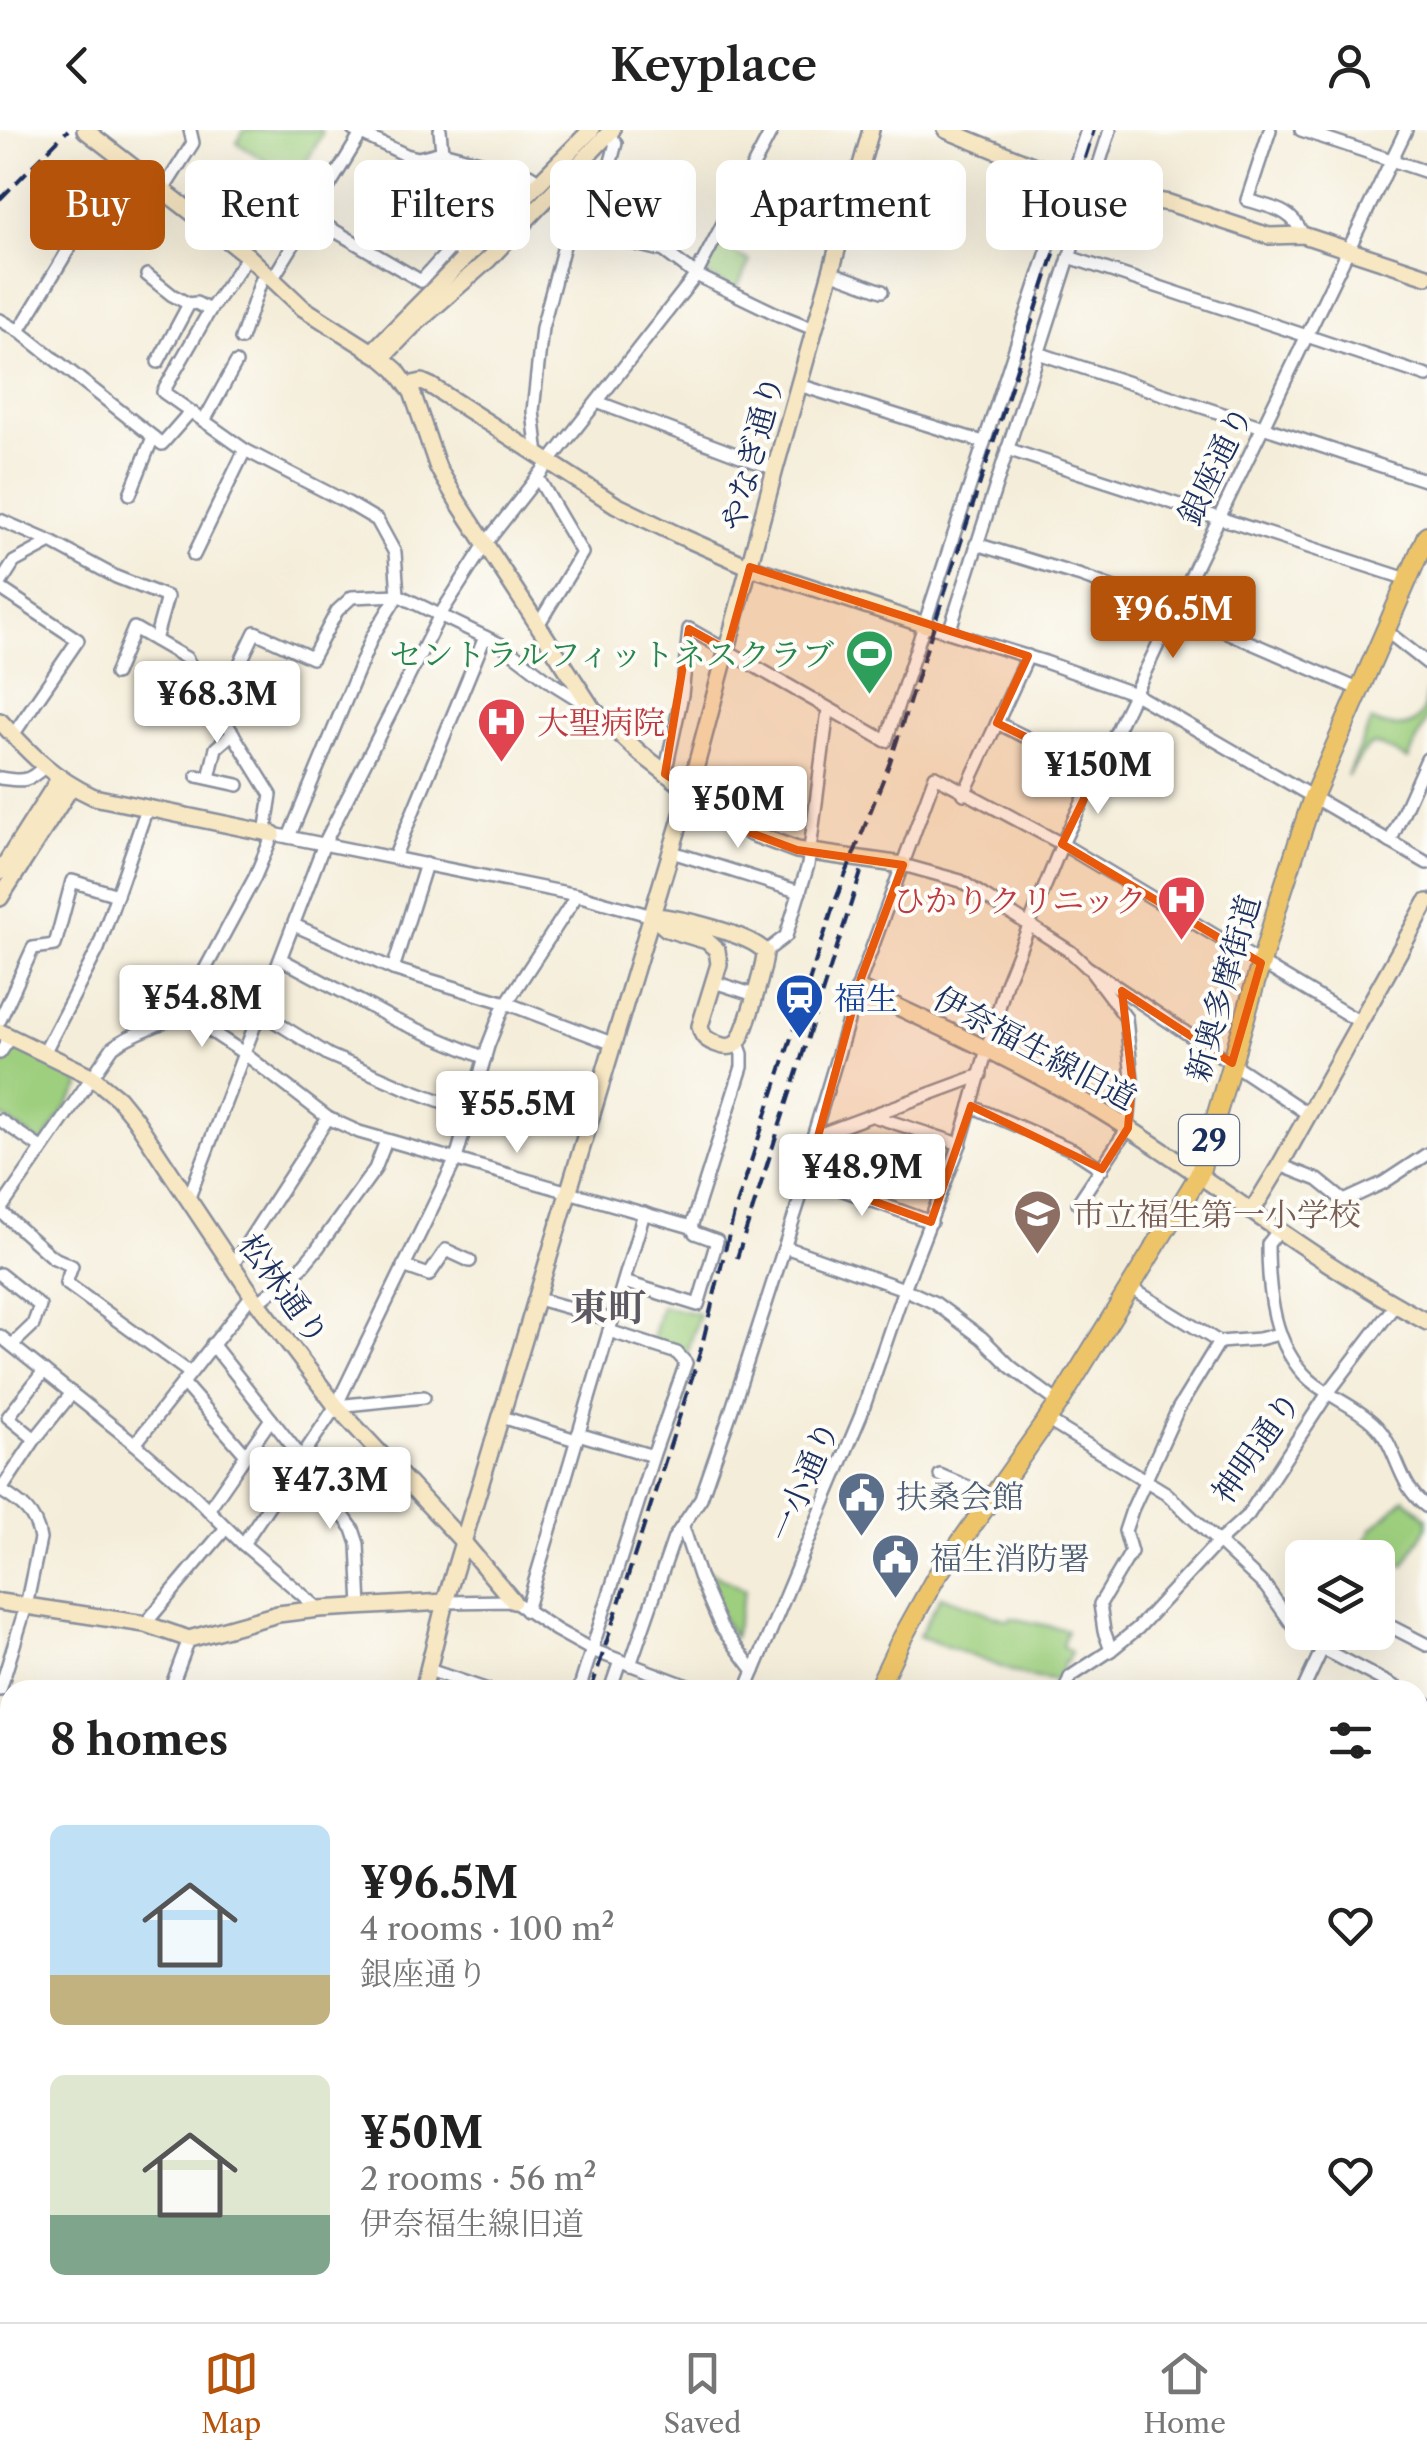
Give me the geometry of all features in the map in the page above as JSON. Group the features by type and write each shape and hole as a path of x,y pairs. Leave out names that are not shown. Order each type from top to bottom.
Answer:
{"main road":[{"name":"新奥多摩街道","path":"882,1680 936,1577 1047,1420 1199,1176 1313,797 1427,535"}],"street":[{"path":"85,130 124,160"},
{"path":"165,187 193,142 190,130"},
{"path":"440,130 442,152"},
{"path":"381,358 466,258 591,130"},
{"path":"543,460 597,402 696,276 771,130"},
{"name":"やなぎ通り","path":"426,1680 445,1602 690,792 870,130"},
{"path":"946,130 1024,160"},
{"path":"1077,160 1087,130"},
{"path":"1100,160 1110,130"},
{"path":"1270,130 1247,200 1287,213 1303,235"},
{"path":"1301,130 1427,172"},
{"name":"銀座通り","path":"960,1144 1006,984 1062,844 1406,130"},
{"path":"334,175 357,132 406,156 418,158 442,152 529,175 540,182"},
{"path":"589,160 610,132 616,142 611,160"},
{"path":"165,192 248,256 303,308 381,358 408,384 438,468 592,708"},
{"path":"1163,202 1268,236 1303,235 1427,276"},
{"path":"381,358 550,203"},
{"path":"334,231 421,282 450,249 455,248 466,258"},
{"path":"19,331 68,250"},
{"path":"241,339 262,282 271,276 289,250"},
{"path":"188,1200 324,844 440,615 486,543 538,478 543,460 534,411 542,328 563,250"},
{"path":"660,250 696,276 814,329"},
{"path":"666,774 682,696 688,629 886,741 1047,250"},
{"path":"949,632 1071,250"},
{"path":"246,1455 187,1378 66,1283 72,1266 52,1256 0,1210 105,1056 122,1040 160,1026 182,1012 255,877 372,637 398,594 395,553 377,520 246,450 163,392 210,310 248,256"},
{"path":"1069,257 1427,376"},
{"path":"830,272 876,286"},
{"path":"147,275 172,295 210,310"},
{"path":"158,362 189,304"},
{"path":"0,320 162,444 190,412"},
{"path":"1038,353 1427,480"},
{"path":"204,421 236,363"},
{"path":"408,384 422,382 431,386 616,505 750,568 1135,694 1427,864"},
{"path":"799,386 983,442"},
{"path":"597,402 775,469"},
{"path":"130,494 154,437"},
{"path":"1006,449 1407,579"},
{"path":"194,554 246,450"},
{"path":"538,478 582,553 538,626"},
{"path":"0,520 167,597 155,640"},
{"path":"13,736 78,640 0,586 14,562 51,542"},
{"path":"976,544 1175,610 1358,689"},
{"path":"218,709 255,632 312,658 337,611 352,597 398,594 502,645 592,708 666,774 751,833 797,850 903,865 961,881 1071,952 1126,1018 1132,1080 1128,1128 1078,1202"},
{"path":"115,674 134,628 186,658 271,795 276,835"},
{"path":"1385,630 1427,663"},
{"path":"394,858 485,637"},
{"path":"964,794 1028,656"},
{"path":"652,916 667,929 712,945 719,957 700,1026 702,1034 721,1046 738,1043 765,952 786,936 800,892 811,851 828,710"},
{"path":"0,721 44,768 94,796 577,895 753,941 765,952"},
{"path":"997,723 1097,772"},
{"path":"233,733 216,748 203,777 238,785"},
{"path":"1390,842 1427,759"},
{"path":"0,778 24,782 44,768"},
{"path":"616,1680 674,1538 701,1498 785,1248 813,1137 863,972 934,776 1062,844 1360,1022"},
{"path":"0,872 65,783"},
{"path":"0,898 65,783"},
{"path":"44,1053 98,950 147,808"},
{"path":"672,852 800,892"},
{"path":"393,969 426,864"},
{"path":"0,1020 33,948 55,945 72,882 117,895"},
{"path":"243,1544 336,1406 456,1159 485,1058 506,1003 577,895"},
{"path":"1252,1211 1427,902"},
{"path":"294,925 393,969 506,1003 614,1044"},
{"path":"281,959 395,1020 485,1058"},
{"path":"1087,967 1308,1114"},
{"path":"714,982 755,994"},
{"name":"伊奈福生線旧道","path":"859,990 1061,1086 1395,1305 1425,1319"},
{"path":"1118,1005 1120,996 1126,993"},
{"path":"182,1012 328,1118 358,1132 691,1227 695,1234 717,1241 698,1305 624,1282"},
{"path":"261,1013 329,1054 470,1112"},
{"path":"0,1053 6,1034"},
{"name":"松林通り","path":"6,1034 92,1076 118,1098 136,1119 255,1299 336,1406 520,1606"},
{"path":"691,1227 742,1067 738,1043"},
{"path":"813,1137 980,1075"},
{"path":"971,1106 1074,1150 1102,1169"},
{"path":"873,1116 960,1144"},
{"path":"232,1266 328,1118"},
{"path":"0,1120 41,1148"},
{"path":"135,1444 212,1344 255,1299 302,1267 318,1249 375,1169 386,1140"},
{"name":"一小通り","path":"750,1680 862,1415 904,1289 960,1144"},
{"path":"1280,1165 1318,1180 1344,1201 1383,1184 1427,1154"},
{"path":"806,1177 931,1222"},
{"path":"520,1606 577,1437 644,1213"},
{"path":"1279,1230 1268,1244 1270,1282 1279,1334 1292,1360 1309,1379 1374,1423 1413,1496 1427,1508"},
{"path":"785,1248 935,1303 1058,1402"},
{"path":"403,1266 429,1275 446,1250 470,1261"},
{"path":"0,1274 40,1306 32,1325 12,1345"},
{"path":"1131,1288 1218,1342 1279,1334"},
{"path":"538,1299 677,1353 686,1363 582,1680"},
{"name":"神明通り","path":"1069,1680 1138,1628 1217,1542 1248,1515 1328,1392 1395,1305"},
{"path":"0,1336 135,1444 320,1609"},
{"path":"1112,1650 1100,1604 1131,1552 1125,1531 1178,1410 1218,1342"},
{"path":"212,1344 353,1529 358,1544 361,1608"},
{"path":"35,1440 8,1417 44,1371"},
{"path":"3,1680 26,1606 40,1539 28,1509 0,1490 72,1393"},
{"path":"336,1406 424,1396"},
{"path":"502,1417 653,1456"},
{"path":"208,1510 271,1420"},
{"path":"1047,1420 1166,1493 1266,1587 1285,1613"},
{"path":"940,1475 992,1498"},
{"path":"683,1527 721,1626 754,1671"},
{"path":"145,1624 226,1528"},
{"path":"0,1602 145,1624 189,1639 278,1614 320,1609 445,1602 520,1606 592,1650 671,1680"},
{"path":"1395,1629 1427,1645"},
{"path":"174,1680 189,1639"},
{"path":"1308,1680 1321,1650"},
{"path":"1326,1650 1382,1680"},
{"path":"429,1670 458,1680"}],"highlighted area":[{"path":"750,567 1028,656 997,723 1097,772 1062,844 1261,963 1232,1063 1122,991 1132,1079 1128,1128 1102,1169 971,1106 931,1222 807,1177 861,978 903,865 797,850 751,833 665,774 689,629 727,650"}],"green space":[{"path":"244,130 321,130 322,134 307,160 264,160 237,143"},
{"path":"717,250 727,250 750,261 736,290 704,273"},
{"path":"1427,690 1427,718 1408,760 1383,747 1371,746 1347,776 1371,721 1404,726 1416,721"},
{"path":"16,1046 78,1077 80,1087 42,1144 0,1115 0,1068"},
{"path":"661,1306 699,1314 687,1354 651,1344"},
{"path":"1405,1498 1427,1518 1427,1527 1404,1566 1395,1564 1395,1540 1366,1540 1372,1529"},
{"path":"699,1566 745,1590 734,1637 714,1605"},
{"path":"941,1596 1009,1621 1011,1618 1067,1630 1062,1646 1071,1652 1058,1680 1051,1680 1025,1676 919,1636"}],"railway":[{"path":"0,199 68,130"},
{"path":"594,1680 700,1353 734,1214 834,904 890,762 1094,130"},
{"path":"737,1258 864,863"}],"place":[{"name":"セントラルフィットネスクラブ","path":"869,696"},
{"name":"大聖病院","path":"502,764"},
{"name":"ひかりクリニック","path":"1182,942"},
{"name":"福生","path":"799,1040"},
{"name":"市立福生第一小学校","path":"1038,1256"},
{"name":"扶桑会館","path":"861,1538"},
{"name":"福生消防署","path":"895,1600"}],"district":[{"name":"東町","path":"608,1307"}]}
